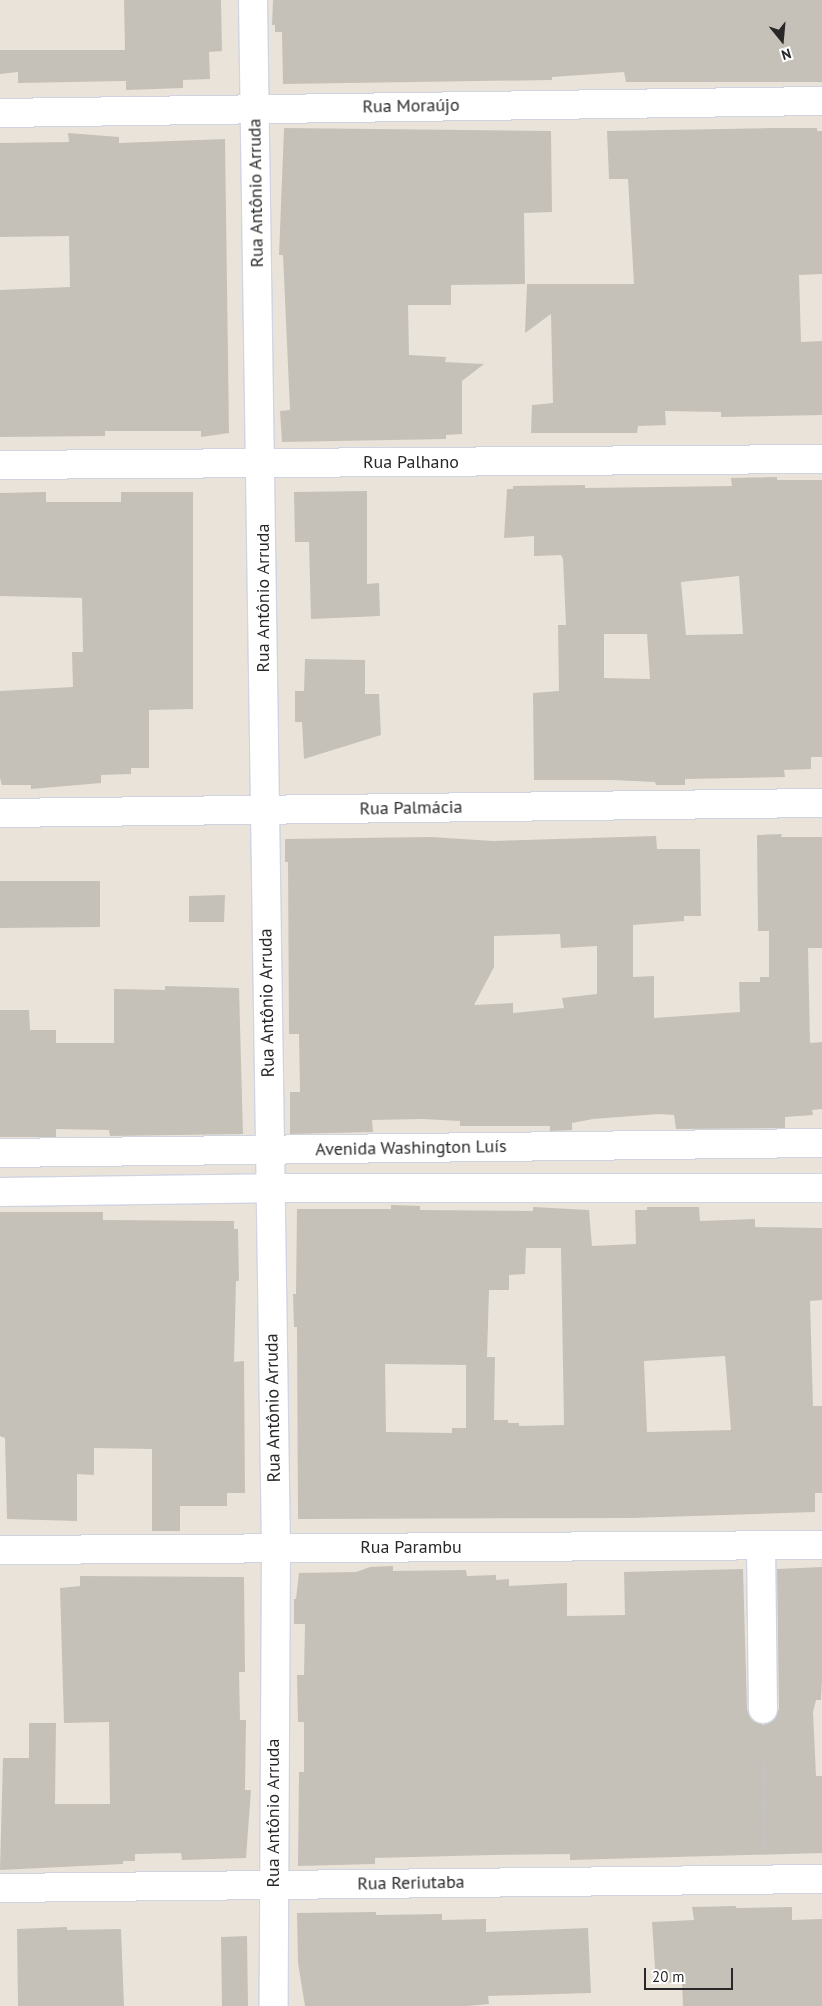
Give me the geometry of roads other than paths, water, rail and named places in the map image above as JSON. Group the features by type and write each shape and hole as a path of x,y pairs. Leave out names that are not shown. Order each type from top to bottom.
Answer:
{"street":[{"name":"Rua Antônio Arruda","path":"253,0 262,463 264,810 276,1548 273,1884 274,2006"},
{"name":"Rua Moraújo","path":"0,113 822,101"},
{"name":"Rua Palhano","path":"0,465 822,458"},
{"name":"Rua Palmácia","path":"0,813 822,803"},
{"name":"Avenida Washington Luís","path":"0,1153 822,1143"},
{"path":"698,1145 699,1189"},
{"path":"0,1192 270,1188 822,1188"},
{"name":"Rua Parambu","path":"0,1550 822,1545"},
{"path":"761,1546 763,1709"},
{"name":"Rua Reriutaba","path":"0,1888 822,1879"}]}
